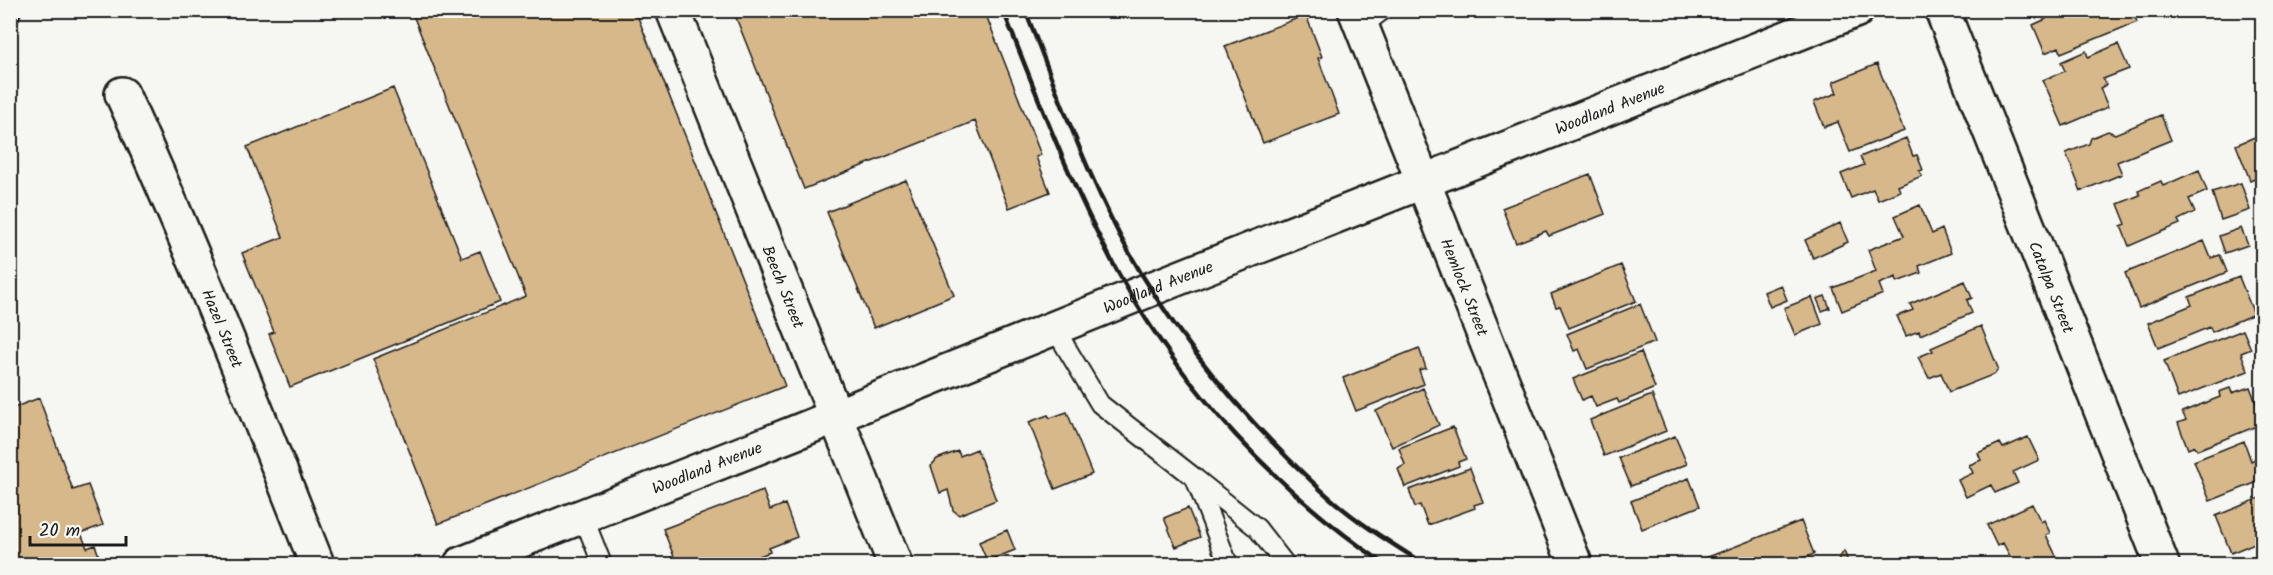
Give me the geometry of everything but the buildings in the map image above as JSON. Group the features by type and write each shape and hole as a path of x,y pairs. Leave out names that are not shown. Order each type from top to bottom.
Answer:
{"street":[{"name":"Beech Street","path":"674,10 895,564"},
{"name":"Woodland Avenue","path":"461,564 1857,10"},
{"name":"Catalpa Street","path":"1942,10 2162,564"},
{"name":"Hemlock Street","path":"1367,16 1424,182 1575,564"},
{"name":"Hazel Street","path":"122,94 216,309 317,564"}],"lane":[{"path":"1055,329 1100,404 1257,528 1285,564"},
{"path":"1195,478 1228,564"},
{"path":"583,516 602,564"}],"railway":[{"path":"10,38 21,10"},
{"path":"1003,10 1057,145 1087,212 1120,276 1173,359 1203,398 1271,471 1307,504 1385,564"},
{"path":"1025,10 1070,124 1120,236 1162,306 1185,339 1236,402 1291,462 1333,501 1384,539 1424,564"}]}
